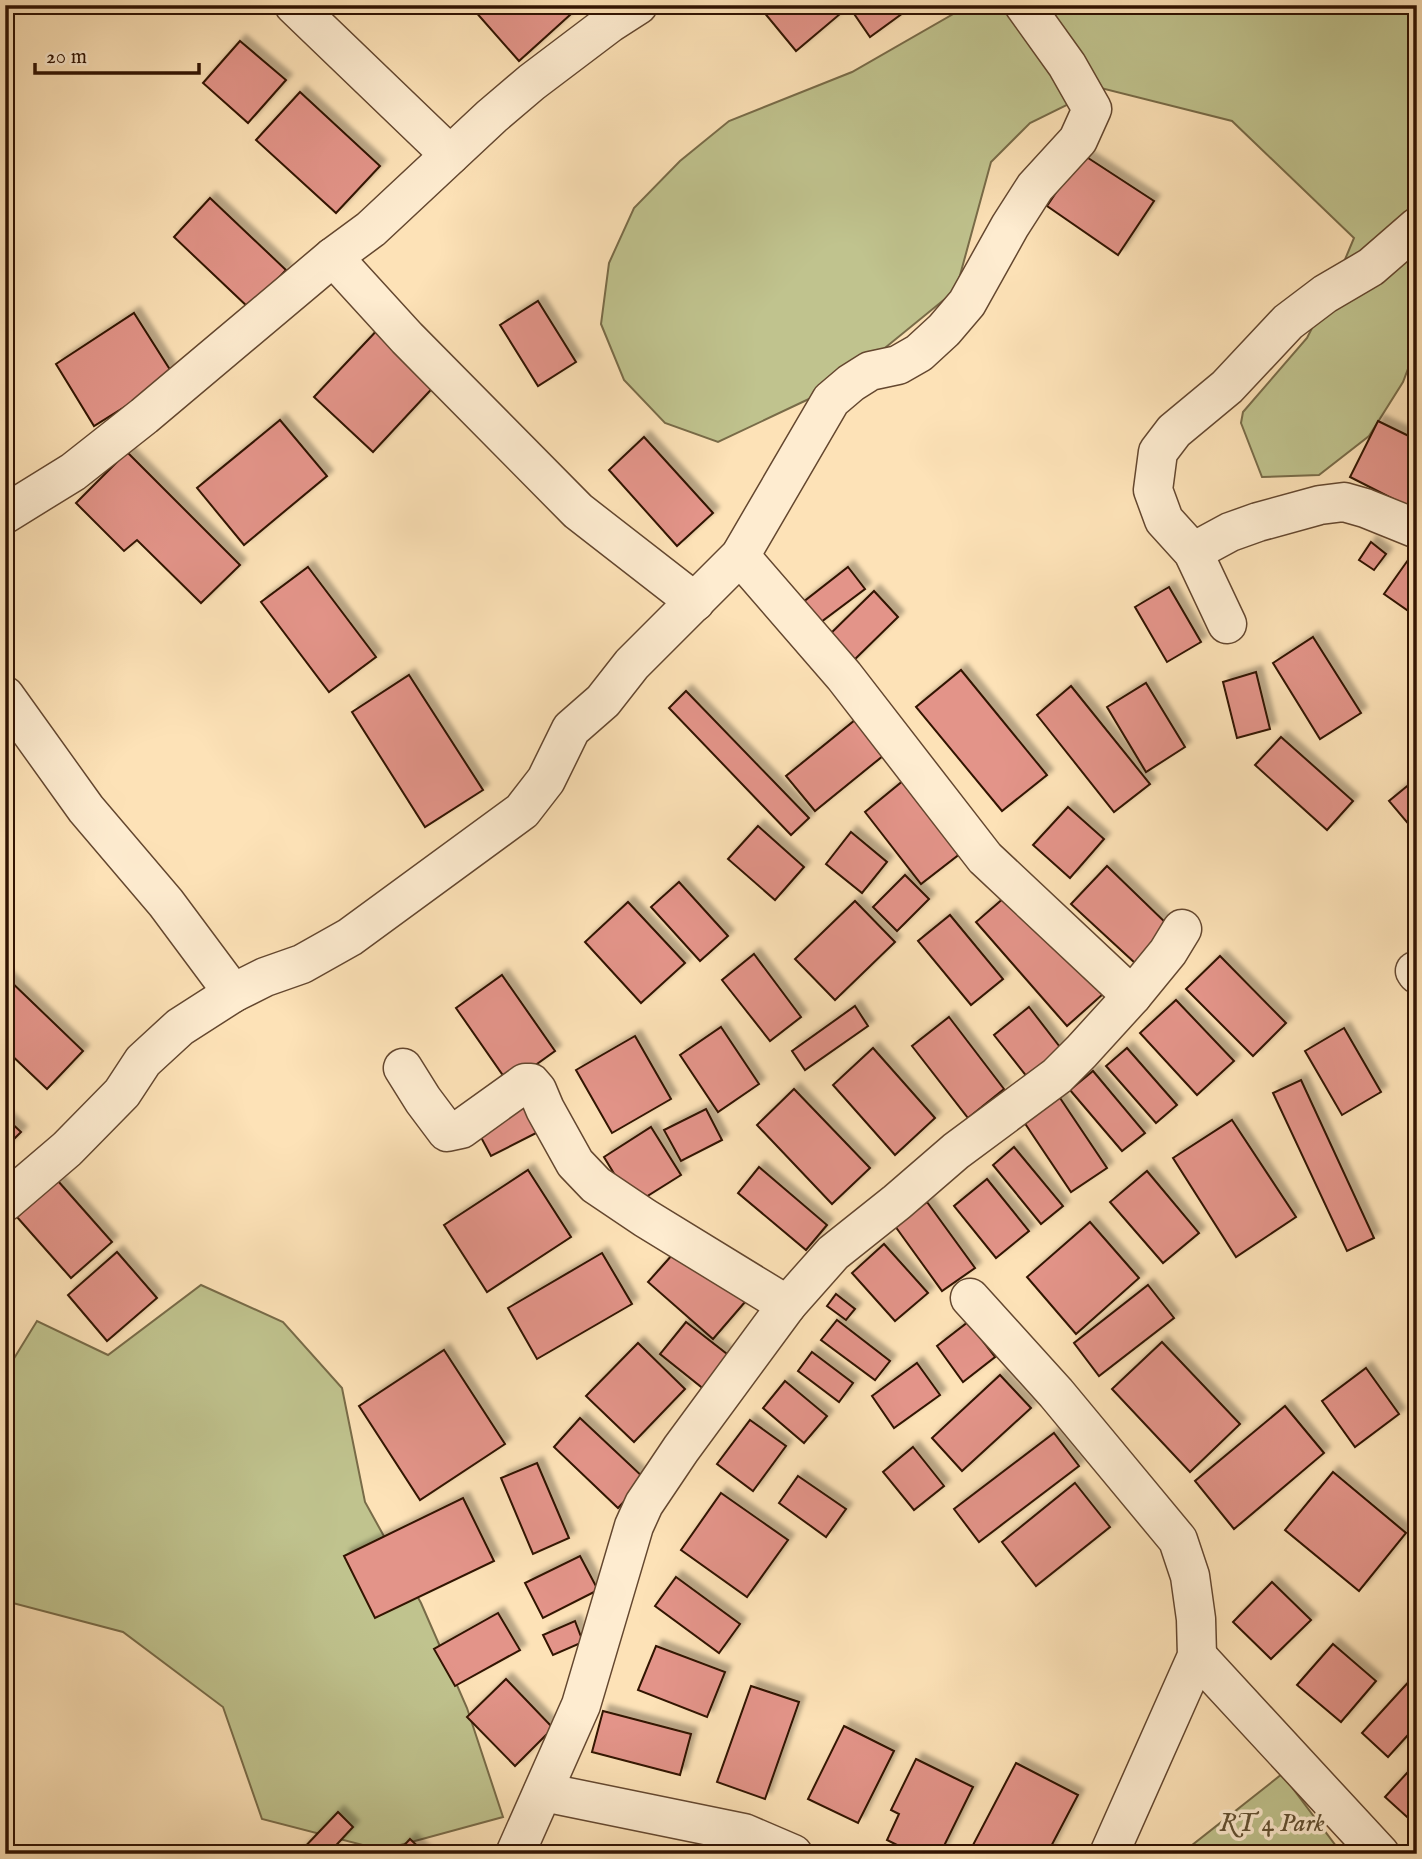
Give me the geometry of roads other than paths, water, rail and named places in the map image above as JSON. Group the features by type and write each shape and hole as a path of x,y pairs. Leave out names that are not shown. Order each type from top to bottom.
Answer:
{"street":[{"path":"293,5 450,155"},
{"path":"5,514 73,472 194,375 333,257 371,229 532,82 638,5"},
{"path":"5,1202 67,1149 122,1093 143,1061 180,1027 233,993 265,977 302,964 350,937 522,811 546,780 571,729 603,701 632,664 740,556 831,400 851,383 870,372 898,365 919,354 967,303 1035,187 1078,140 1092,109 1068,65 1024,5"},
{"path":"1227,624 1193,552 1164,520 1153,490 1158,452 1174,431 1227,387 1287,322 1325,293 1371,267 1417,227"},
{"path":"333,257 407,338 578,511 695,602"},
{"path":"1193,552 1239,529 1320,505 1344,502 1417,529"},
{"path":"740,556 844,676 985,858 1132,996"},
{"path":"5,696 86,809 166,903 233,993"},
{"path":"515,1854 580,1705 634,1526 644,1504 681,1449 788,1305 833,1253 949,1156 1057,1076 1132,996 1168,952 1182,929"},
{"path":"403,1068 447,1132 461,1129 525,1083 531,1083 575,1163 596,1185 788,1305"},
{"path":"970,1298 1056,1393 1178,1540 1190,1576 1196,1619 1197,1657 1108,1854"},
{"path":"1197,1657 1380,1854"},
{"path":"543,1792 744,1833 793,1854"}],"park label":[{"name":"RT 4 Park","path":"1272,1822"}]}
